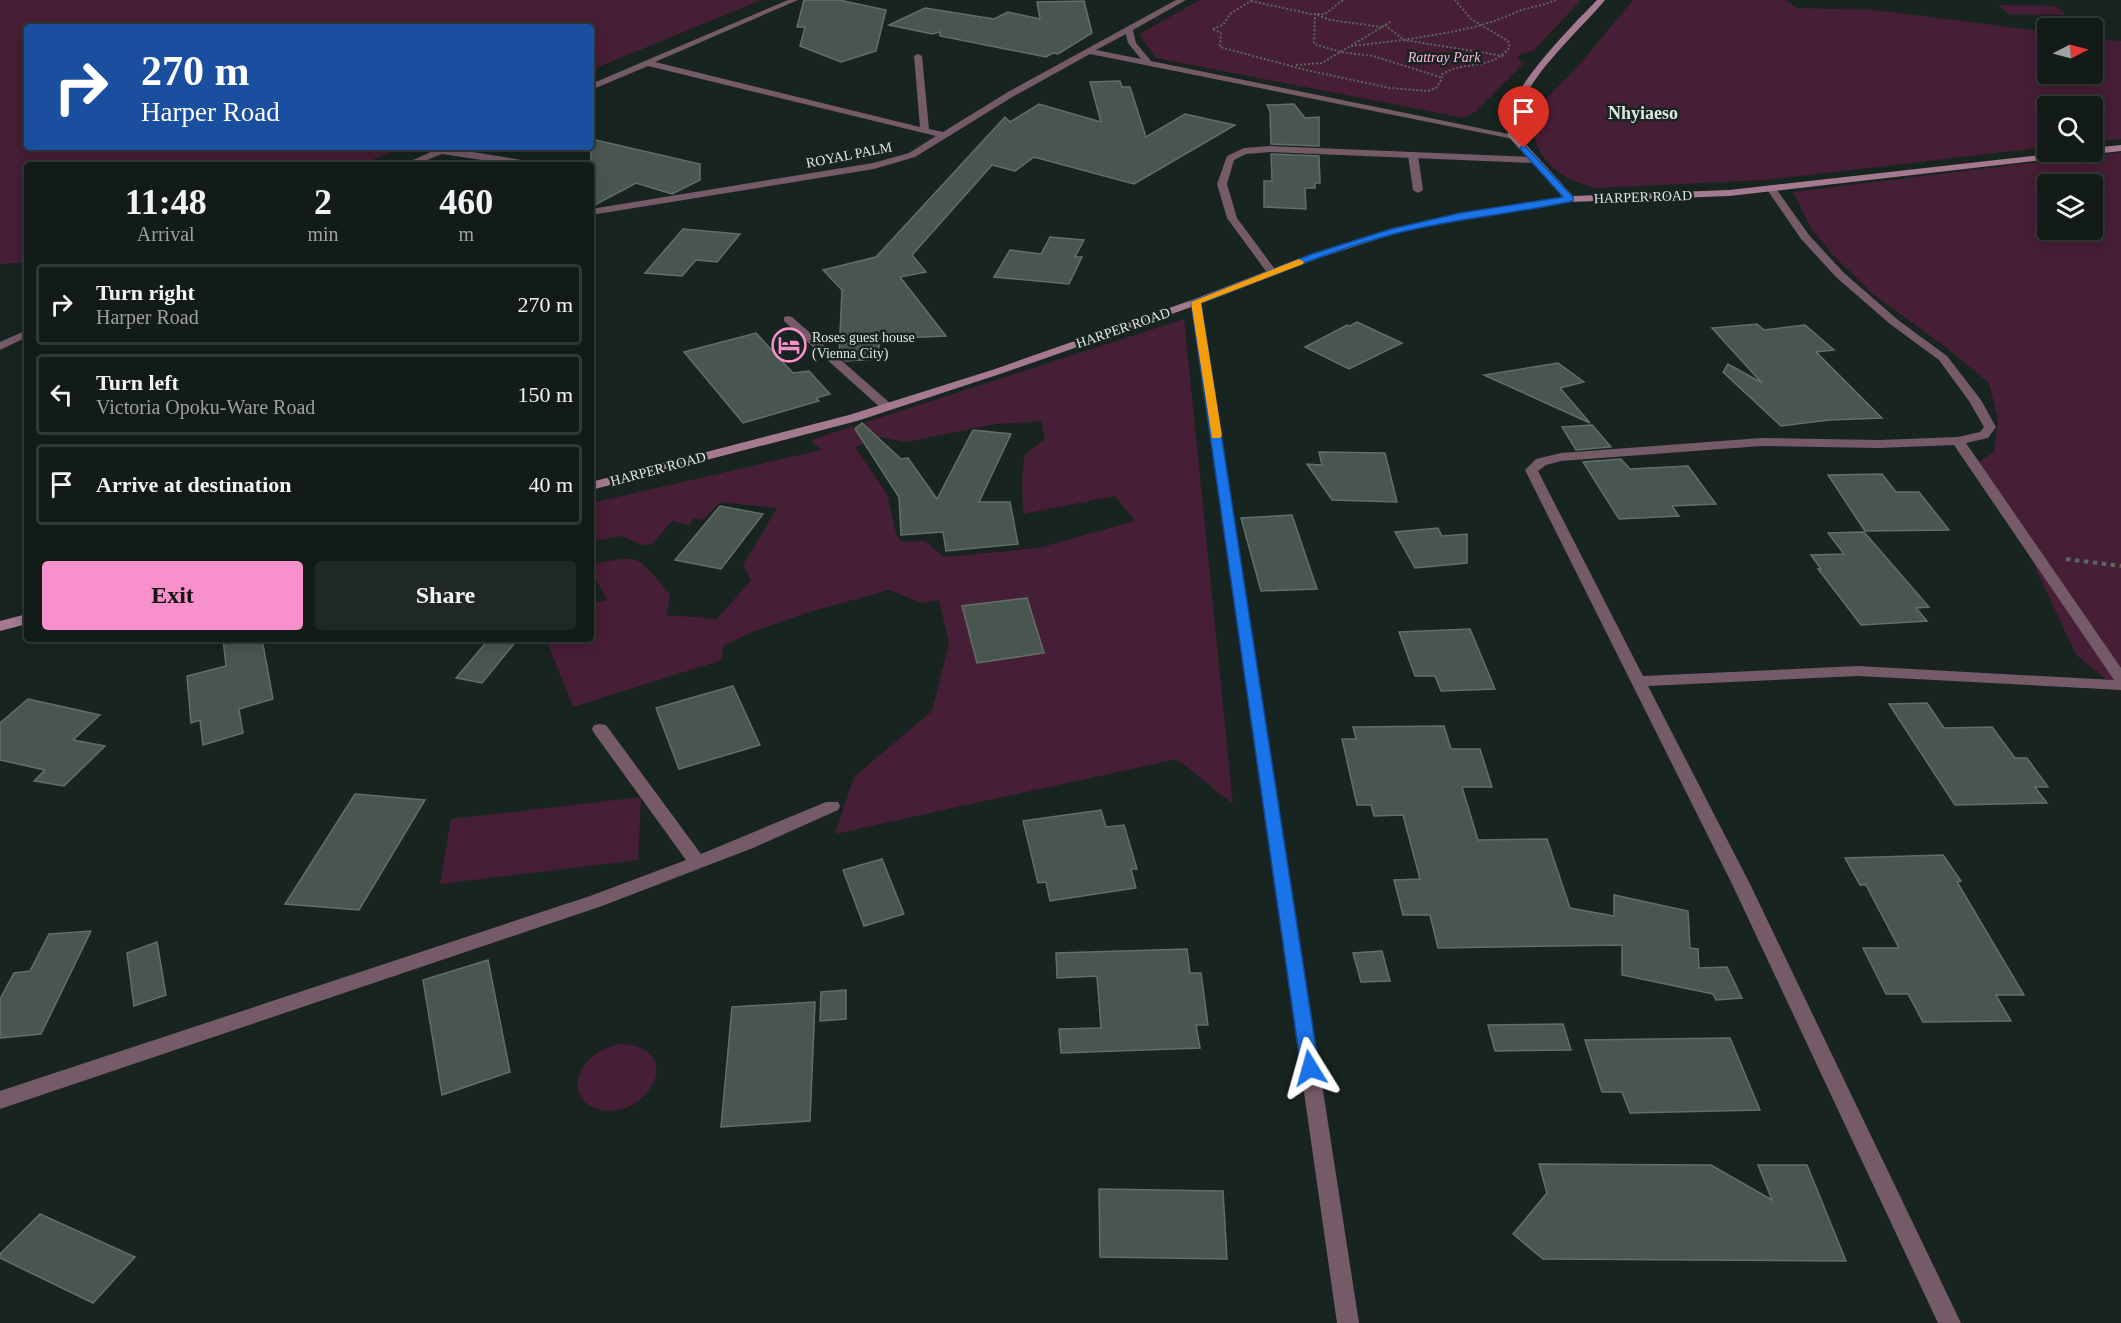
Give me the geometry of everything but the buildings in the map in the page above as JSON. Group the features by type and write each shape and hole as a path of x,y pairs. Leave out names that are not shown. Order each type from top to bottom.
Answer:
{"main road":[{"path":"1570,199 1513,136 1513,113 1529,86 1579,22 1600,0"},
{"path":"2103,149 2121,147"},
{"name":"HARPER ROAD","path":"594,485 853,418 996,372 1196,302 1316,256 1394,231 1460,216 1570,199 1729,194 2037,158"},
{"path":"0,626 24,620"}],"street":[{"path":"594,86 794,0"},
{"name":"ROYAL PALM","path":"594,212 874,166 912,155 1011,94 1092,52 1182,0"},
{"path":"1130,29 1132,43 1147,61"},
{"path":"1092,52 1147,61 1513,136"},
{"path":"918,56 925,131"},
{"path":"648,63 943,135"},
{"path":"1272,272 1232,218 1222,184 1230,158 1244,151 1270,149 1535,160"},
{"path":"413,162 443,150"},
{"path":"451,150 517,162"},
{"path":"1413,155 1418,190"},
{"path":"1771,188 1805,237 1840,275 1894,322 1943,358 1975,400 1990,427 1984,435 1958,441 1879,444 1761,442 1561,457 1541,462 1531,470 1741,884 1950,1323"},
{"path":"1196,302 1348,1323"},
{"path":"788,319 887,406"},
{"path":"0,347 24,335"},
{"path":"1958,441 2121,679"},
{"path":"1638,681 1857,671 2121,685"},
{"path":"600,729 698,863"},
{"path":"0,1100 596,902 747,844 832,806"}],"path":[{"path":"1343,0 1326,15 1252,1 1230,14 1223,25 1212,29 1221,33 1220,48 1390,88 1428,91 1436,88 1448,68 1496,62 1504,57 1510,47 1508,41 1491,33 1462,11 1455,0"},
{"path":"1351,46 1404,40 1484,26 1508,18 1517,12 1544,6 1556,0"},
{"path":"1316,14 1330,20 1384,26 1400,34 1404,40 1504,57"},
{"path":"1316,14 1314,44 1341,52 1373,56 1441,77"},
{"path":"1294,65 1322,63 1392,21"},
{"path":"2036,555 2121,566"}],"green space":[{"path":"0,0 761,0 594,69 594,24 24,24 24,150 397,150 367,162 24,162 24,262 0,264"},
{"name":"Rattray Park","path":"1200,0 1581,0 1533,51 1520,54 1518,59 1523,64 1475,112 1464,118 1156,58 1139,34"},
{"path":"1633,0 1786,0 1797,8 1875,10 2037,31 2037,84 2103,84 2103,39 2121,41 2121,139 2103,141 2103,96 2037,96 2037,148 1766,180 1596,188 1569,178 1548,163 1536,142 1533,128 1533,112 1579,65"},
{"path":"1998,5 2056,6 2067,15 2009,14"},
{"path":"2121,152 2121,691 2076,655 2027,550 1974,465 1994,452 1998,420 1989,383 1947,348 1874,295 1832,254 1812,230 1793,192 2039,162 2103,162 2103,154"},
{"path":"1184,319 1233,804 1177,759 835,834 854,777 932,711 949,643 939,600 921,603 889,590 806,613 752,632 723,646 722,660 573,707 547,642 594,642 594,603 607,600 594,576 594,564 620,559 637,561 651,572 670,594 667,615 717,619 751,580 743,565 777,508 720,502 703,520 694,518 689,525 672,521 653,543 645,546 621,536 594,541 594,502 821,450 811,440","holes":["1041,421 1045,439 1025,454 1022,478 1023,514 1115,496 1135,521 1038,548 944,557 925,541 901,542 896,533 887,494 855,447 880,437 905,442 996,424"]},
{"path":"641,797 638,860 440,884 451,819"},
{"path":"619,1044 641,1048 653,1058 656,1071 653,1084 643,1097 629,1107 612,1111 593,1107 581,1098 578,1091 581,1070 597,1053"}],"slow traffic":[{"path":"1216,436 1196,302 1299,262"}],"place":[{"name":"Roses guest house (Vienna City)","path":"789,345"}],"district":[{"name":"Nhyiaeso","path":"1643,113"}],"route":[{"path":"1310,1068 1196,302 1316,256 1394,231 1460,216 1570,199 1524,148"}]}
